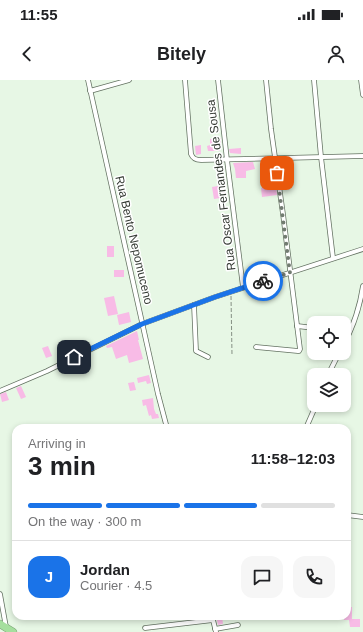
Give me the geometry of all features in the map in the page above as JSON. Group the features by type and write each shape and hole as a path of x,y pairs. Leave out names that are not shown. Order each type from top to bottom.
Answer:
{"street":[{"name":"Rua Bento Nepomuceno","path":"88,80 142,324 166,424"},
{"path":"90,91 129,80"},
{"path":"185,80 191,154 193,158 198,160 227,160 363,156"},
{"name":"Rua Oscar Fernandes de Sousa","path":"218,80 243,288"},
{"path":"256,347 299,351 300,348 269,114 266,80"},
{"path":"314,80 321,157 333,258"},
{"path":"361,80 363,95"},
{"path":"0,392 47,371 142,324 243,288 363,249"},
{"path":"351,329 358,312 363,286"},
{"path":"194,305 196,351 208,357"},
{"path":"297,326 307,327"},
{"path":"308,424 313,412"},
{"path":"351,516 363,517"},
{"path":"0,594 6,628"},
{"path":"145,628 199,620"},
{"path":"213,620 215,630 238,625"}],"path":[{"path":"231,291 232,355"}],"building":[{"path":"221,138 221,143 219,143 220,151 208,151 207,146 210,145 210,139"},
{"path":"201,145 201,154 196,155 195,146"},
{"path":"241,148 241,154 230,153 229,149"},
{"path":"253,162 255,169 246,171 246,178 236,178 233,163"},
{"path":"264,170 273,170 274,176 264,176"},
{"path":"224,185 226,197 214,199 212,187"},
{"path":"276,186 277,195 262,197 261,188"},
{"path":"107,246 114,246 114,257 107,257"},
{"path":"114,270 124,270 124,277 114,277"},
{"path":"114,296 118,314 108,316 104,298"},
{"path":"129,312 131,322 119,325 117,315"},
{"path":"137,331 143,359 129,363 127,355 116,359 112,347 107,348 106,346"},
{"path":"48,346 52,356 46,358 42,348"},
{"path":"78,360 84,371 79,374 73,362"},
{"path":"149,375 151,383 147,384 146,381 138,383 137,378"},
{"path":"134,382 136,390 130,391 128,383"},
{"path":"21,386 26,397 21,399 16,388"},
{"path":"6,392 9,400 2,402 0,394"},
{"path":"153,398 154,409 159,418 152,419 151,415 149,416 146,405 143,406 142,400"},
{"path":"352,607 352,619 360,619 360,627 350,627 349,620 351,620"},
{"path":"217,620 222,620 223,624 218,625"}],"way so far":[{"path":"263,281 290,273 277,173"}],"route":[{"path":"74,357 142,324 263,281"}]}
